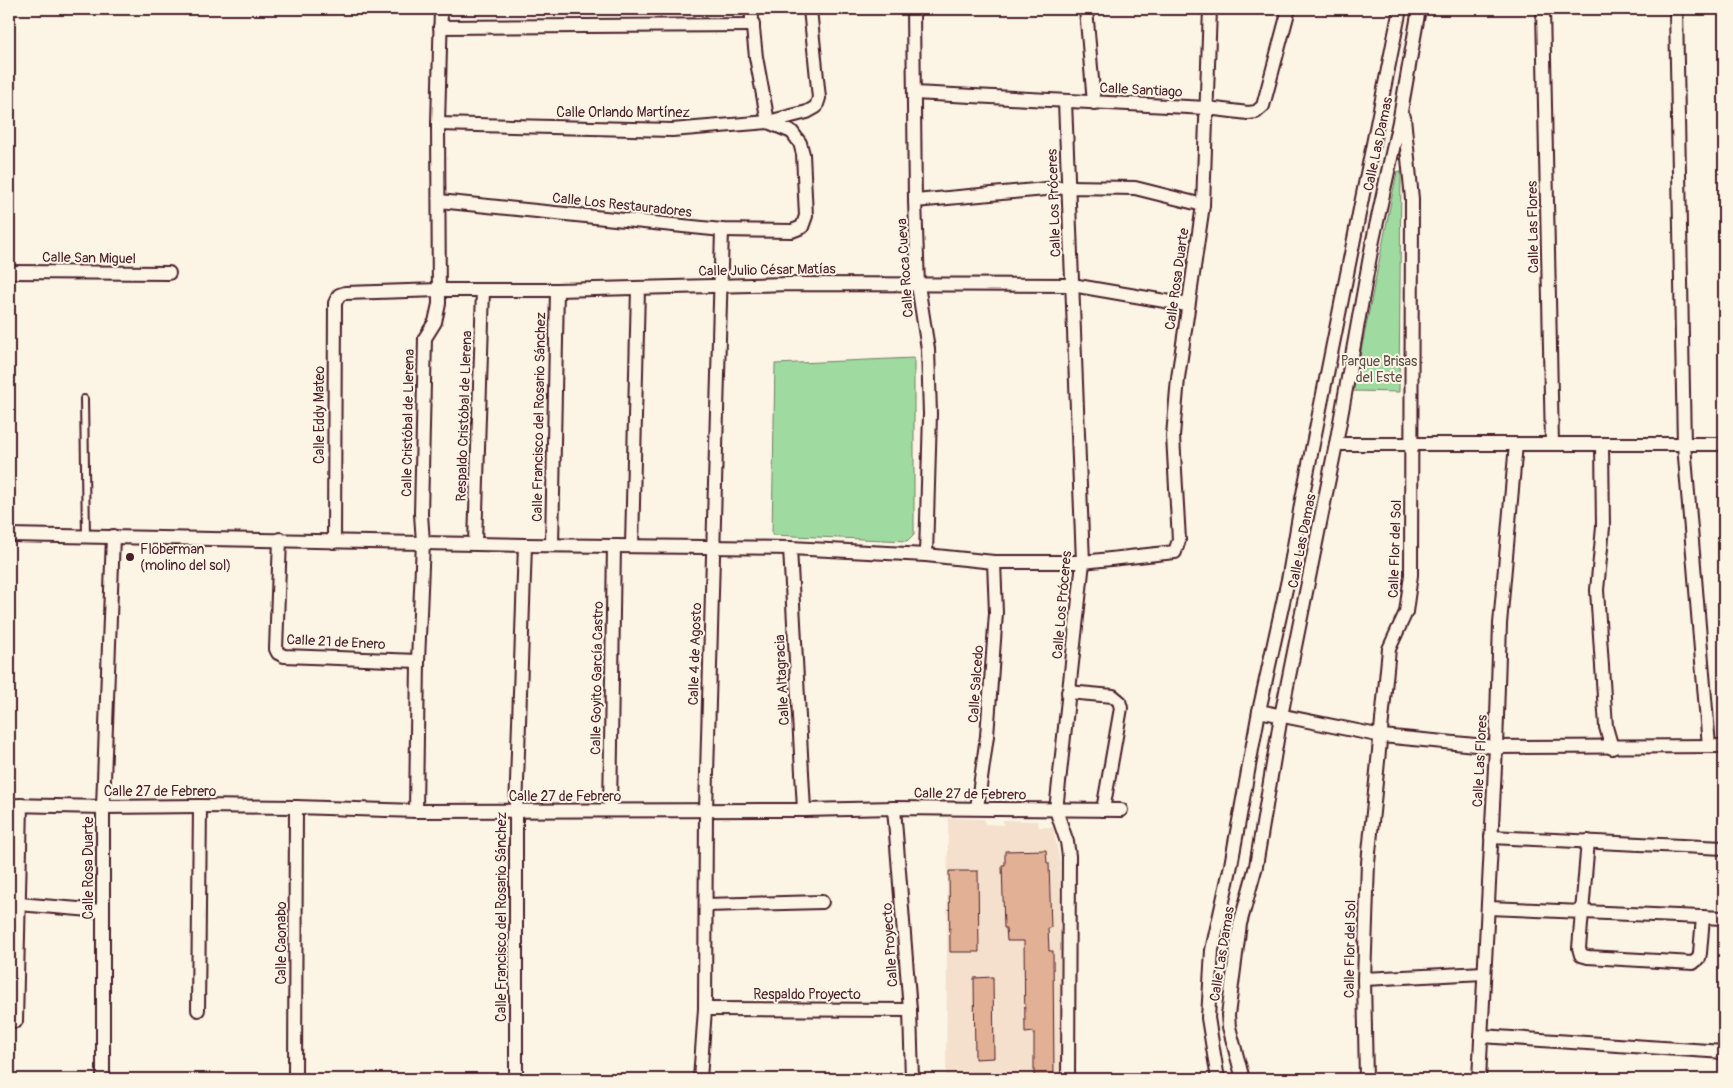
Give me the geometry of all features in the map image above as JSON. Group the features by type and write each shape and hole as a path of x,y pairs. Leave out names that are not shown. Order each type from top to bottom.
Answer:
{"street":[{"name":"Calle Cristóbal de Llerena","path":"416,811 418,661 423,542 421,514 425,338 434,322 439,304 438,124 441,9"},
{"path":"752,9 756,57 768,122"},
{"name":"Calle Orlando Martínez","path":"438,124 672,130 768,122 807,112 816,107 820,98 810,9"},
{"name":"Calle Roca Cueva","path":"913,9 918,285 928,349 930,414 926,554"},
{"path":"1086,9 1094,103"},
{"name":"Calle Rosa Duarte","path":"1083,562 1176,552 1179,540 1173,436 1188,305 1203,205 1210,9"},
{"name":"Calle Santiago","path":"914,92 1256,112 1263,106 1288,9"},
{"name":"Calle Las Damas","path":"1218,1079 1208,1018 1212,950 1259,711 1289,574 1302,499 1400,9"},
{"name":"Calle Las Damas","path":"1244,1079 1229,1027 1228,1015 1240,924 1256,866 1281,716 1310,579 1373,240 1402,105 1419,9"},
{"name":"Calle Las Flores","path":"1543,9 1552,444"},
{"path":"1676,9 1684,445 1709,746"},
{"path":"440,27 752,25"},
{"name":"Calle Los Próceres","path":"1065,102 1083,562 1056,810 1067,842 1069,856 1068,1079"},
{"name":"Calle Flor del Sol","path":"1366,1079 1364,979 1368,863 1382,736 1389,648 1406,612 1411,575 1412,199 1402,105"},
{"name":"Calle Los Restauradores","path":"438,201 722,230 792,231 802,227 806,216 803,154 800,143 792,132 768,122"},
{"path":"915,201 1068,188 1134,188 1203,205"},
{"name":"Calle 4 de Agosto","path":"700,1079 705,1009 706,810 722,230"},
{"name":"Calle San Miguel","path":"9,272 169,274"},
{"name":"Calle Julio César Matías","path":"345,293 790,284 1072,285 1188,305"},
{"path":"632,546 638,288"},
{"name":"Respaldo Cristóbal de Llerena","path":"475,544 483,290"},
{"name":"Calle Francisco del Rosario Sánchez","path":"552,545 556,290"},
{"name":"Calle Eddy Mateo","path":"334,542 335,303 340,295 345,293"},
{"path":"1336,444 1724,444"},
{"name":"Calle Las Flores","path":"1479,1079 1496,747 1500,624 1516,444"},
{"path":"1602,444 1603,527 1597,590 1606,727 1612,748"},
{"path":"9,535 334,542 790,548 926,554 994,562 1083,562"},
{"name":"Calle Rosa Duarte","path":"103,1079 104,807 113,536"},
{"name":"Calle 21 de Enero","path":"280,540 276,650 278,654 284,656 418,661"},
{"name":"Calle Francisco del Rosario Sánchez","path":"516,1079 516,811 525,545"},
{"name":"Calle Goyito García Castro","path":"610,810 614,546"},
{"name":"Calle Altagracia","path":"790,548 804,810"},
{"name":"Calle Salcedo","path":"977,808 987,736 996,613 994,562"},
{"path":"1289,574 1310,579"},
{"path":"1068,692 1112,696 1119,701 1121,708 1103,810"},
{"path":"1259,711 1382,736 1496,747 1612,748 1724,746"},
{"path":"15,805 18,904 16,1020"},
{"name":"Calle 27 de Febrero","path":"15,805 296,807 416,811 894,808 1121,810"},
{"path":"198,1010 200,806"},
{"name":"Calle Caonabo","path":"295,1079 296,807"},
{"name":"Calle Proyecto","path":"894,808 910,1010 912,1079"},
{"path":"1491,837 1724,848"},
{"path":"1588,841 1579,948 1581,955 1588,957 1694,963 1699,958 1700,953 1703,917"},
{"path":"706,905 822,902"},
{"path":"18,904 104,911"},
{"path":"1488,908 1724,918"},
{"path":"1364,979 1484,973"},
{"name":"Respaldo Proyecto","path":"705,1009 910,1010"},
{"path":"1208,1018 1228,1015"},
{"path":"1481,1036 1724,1052"}],"lane":[{"path":"84,398 86,536"}],"shaded area":[{"path":"948,818 984,819 985,824 1003,825 1003,820 1038,821 1039,827 1053,827 1060,862 1060,1079 946,1079"}],"green space":[{"name":"Parque Brisas del Este","path":"1397,172 1401,172 1399,392 1353,391"},
{"path":"914,358 914,534 907,541 772,535 775,364"}],"building":[{"path":"1046,850 1047,863 1049,863 1051,928 1048,928 1049,951 1053,951 1054,1079 1034,1079 1034,1032 1025,1033 1024,941 1007,941 1006,928 1004,928 1002,865 1005,865 1005,851"},
{"path":"949,871 978,871 979,952 950,952"},
{"path":"993,977 994,1058 975,1059 974,978"}],"place":[{"name":"Floberman (molino del sol)","path":"130,557"}]}
